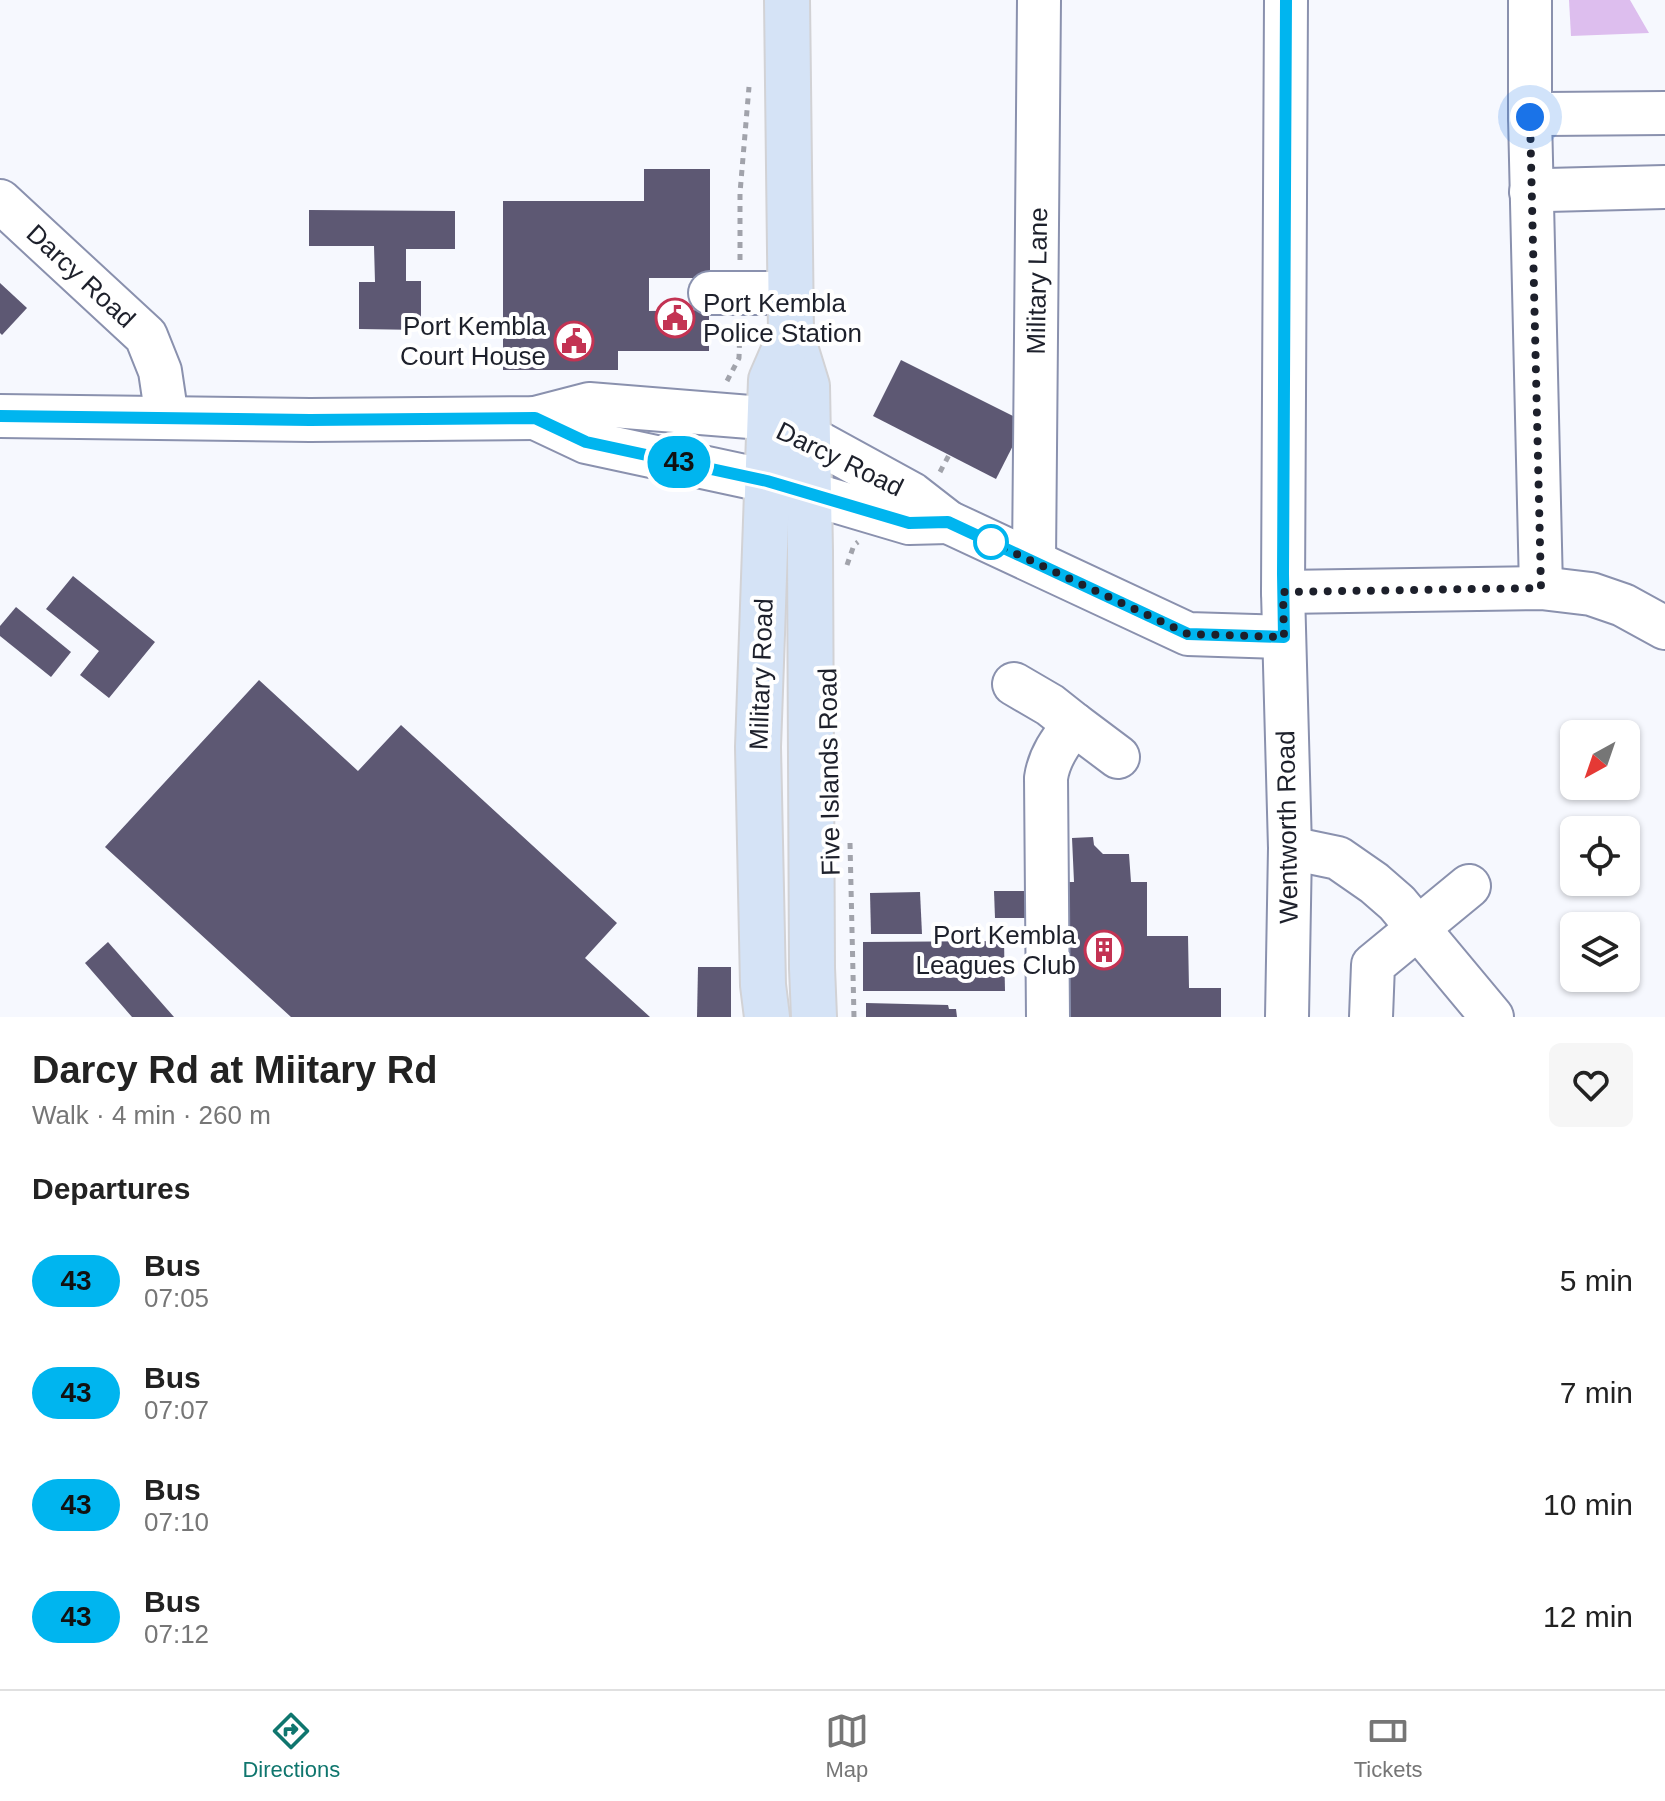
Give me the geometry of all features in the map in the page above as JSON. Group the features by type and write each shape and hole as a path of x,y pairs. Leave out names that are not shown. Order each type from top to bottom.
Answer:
{"main road":[{"name":"Military Road","path":"767,1017 763,985 758,747 767,481 807,386 791,314 787,0"},
{"name":"Military Road","path":"789,430 809,493 814,1017"}],"street":[{"name":"Military Lane","path":"1034,561 1039,0"},
{"name":"Wentworth Road","path":"1286,0 1283,592 1290,848 1287,1017"},
{"path":"1530,0 1531,192 1541,588"},
{"path":"1530,117 1546,114 1665,113"},
{"path":"1531,192 1665,187"},
{"name":"Darcy Road","path":"0,201 146,336 160,371 167,418 535,418 589,404 750,417 789,430 912,494 948,522 1188,634 1284,637"},
{"path":"725,293 791,314"},
{"path":"0,416 167,418"},
{"name":"Darcy Road","path":"535,418 586,442 767,481 909,523 948,522"},
{"path":"1283,592 1541,588 1591,594 1623,605 1665,628"},
{"path":"1014,684 1050,705 1118,757"},
{"path":"1048,1017 1046,778 1052,756 1074,724"},
{"path":"1290,848 1338,858 1374,883 1397,903 1492,1017"},
{"path":"1378,1009 1373,965 1469,886"}],"path":[{"path":"725,385 739,358 725,293 740,193 749,87"},
{"path":"939,474 949,455"},
{"path":"847,565 854,545 860,539"},
{"name":"Five Islands Road","path":"850,843 854,1017"}],"shaded area":[{"path":"1569,0 1630,0 1649,33 1571,36"}],"building":[{"path":"644,169 710,169 710,278 649,278 649,311 709,310 709,351 618,351 618,370 503,370 503,201 644,201"},
{"path":"309,210 455,211 455,249 406,249 406,281 421,281 421,330 359,329 359,282 375,282 374,246 309,246"},
{"path":"0,283 27,308 2,335 0,333"},
{"path":"901,360 1025,422 996,479 873,416"},
{"path":"73,576 155,642 109,698 80,675 99,651 46,609"},
{"path":"16,607 71,652 51,677 0,636 0,626"},
{"path":"259,680 358,771 401,725 617,923 585,958 650,1017 291,1017 105,847"},
{"name":"Port Kembla Leagues Club","path":"1093,837 1094,845 1103,854 1129,854 1131,882 1147,882 1147,936 1188,936 1189,988 1221,988 1221,1017 1062,1017 1060,882 1074,882 1072,838"},
{"path":"994,891 1026,891 1026,918 995,918"},
{"path":"920,892 922,934 871,934 870,893"},
{"path":"1004,941 1005,991 863,991 863,942"},
{"path":"108,942 174,1017 132,1017 85,963"},
{"path":"698,967 731,967 731,1017 697,1017"},
{"path":"866,1003 948,1005 949,1009 956,1009 957,1017 866,1017"}],"bus line":[{"name":"43","path":"0,416 310,420 535,418 586,442 767,481 909,523 948,522 1188,634 1284,637 1286,0"}],"place":[{"name":"Port Kembla Police Station","path":"675,318"},
{"name":"Port Kembla Court House","path":"574,341"},
{"name":"Port Kembla Leagues Club","path":"1104,950"}],"route":[{"path":"991,542 1188,634 1284,637 1283,592 1541,588 1530,117"}]}
